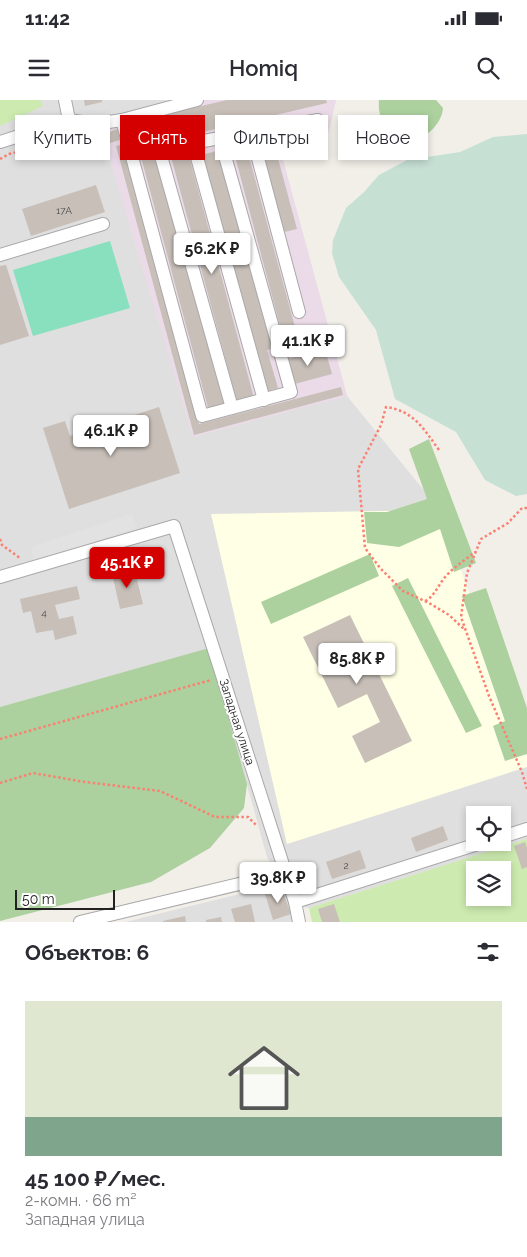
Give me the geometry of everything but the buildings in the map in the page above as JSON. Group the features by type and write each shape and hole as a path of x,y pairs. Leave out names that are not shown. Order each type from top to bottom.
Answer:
{"street":[{"path":"65,100 68,115"},
{"path":"141,115 197,100"},
{"path":"0,142 15,137"},
{"path":"134,160 202,416 291,392 226,160"},
{"path":"162,160 232,408"},
{"path":"198,160 264,400"},
{"path":"258,160 299,312"},
{"path":"0,255 103,224"},
{"name":"Западная улица","path":"0,578 174,526 295,902 299,922"},
{"path":"511,834 527,829"},
{"path":"295,902 466,848"},
{"path":"80,922 285,873"}],"path":[{"path":"439,450 417,420 399,409 386,408 381,425 358,469 366,548 380,568 403,591 449,615 465,630"},
{"path":"527,508 522,508 508,523 481,539 467,573 461,617 489,696 522,772 527,789"},
{"path":"0,539 2,545 20,556 24,570"},
{"path":"425,601 432,597 447,574 476,551"},
{"path":"0,739 222,677"},
{"path":"522,772 527,774"},
{"path":"0,783 33,773 85,782 160,791 215,817 248,816 276,843"}],"shaded area":[{"path":"0,100 336,100 328,134 328,115 215,115 215,160 283,160 347,396 440,510 527,756 527,840 511,845 511,806 466,806 466,851 492,851 309,908 292,905 296,922 125,922 281,884 267,857 209,649 0,707"},
{"path":"193,100 336,100 328,134 328,115 215,115 215,160 283,160 347,396 193,437 110,160 110,120 120,118 120,160 205,160 205,115 132,115"},
{"path":"527,134 527,494 516,496 485,480 456,432 395,399 376,330 339,277 332,253 333,240 346,208 379,175 407,160 428,160 428,157 460,152 493,137"},
{"path":"440,510 527,756 527,767 287,844 211,514"},
{"path":"132,514 137,528 34,560 31,547"}],"green space":[{"path":"0,100 40,100 43,106 24,115 15,115 15,119 0,126"},
{"path":"379,100 436,100 443,108 437,124 428,133 428,115 380,115"},
{"path":"110,241 130,308 33,336 13,270"},
{"path":"429,439 476,563 454,572 440,529 399,547 367,543 364,512 387,512 427,499 409,449"},
{"path":"370,554 379,576 271,624 261,602"},
{"path":"408,578 482,726 466,733 392,586"},
{"path":"486,588 527,708 527,754 505,761 493,726 505,721 462,596"},
{"path":"209,648 247,784 244,808 210,848 151,882 0,921 0,707"},
{"path":"527,839 527,922 312,922 309,908 489,851 511,851 511,844"}]}
